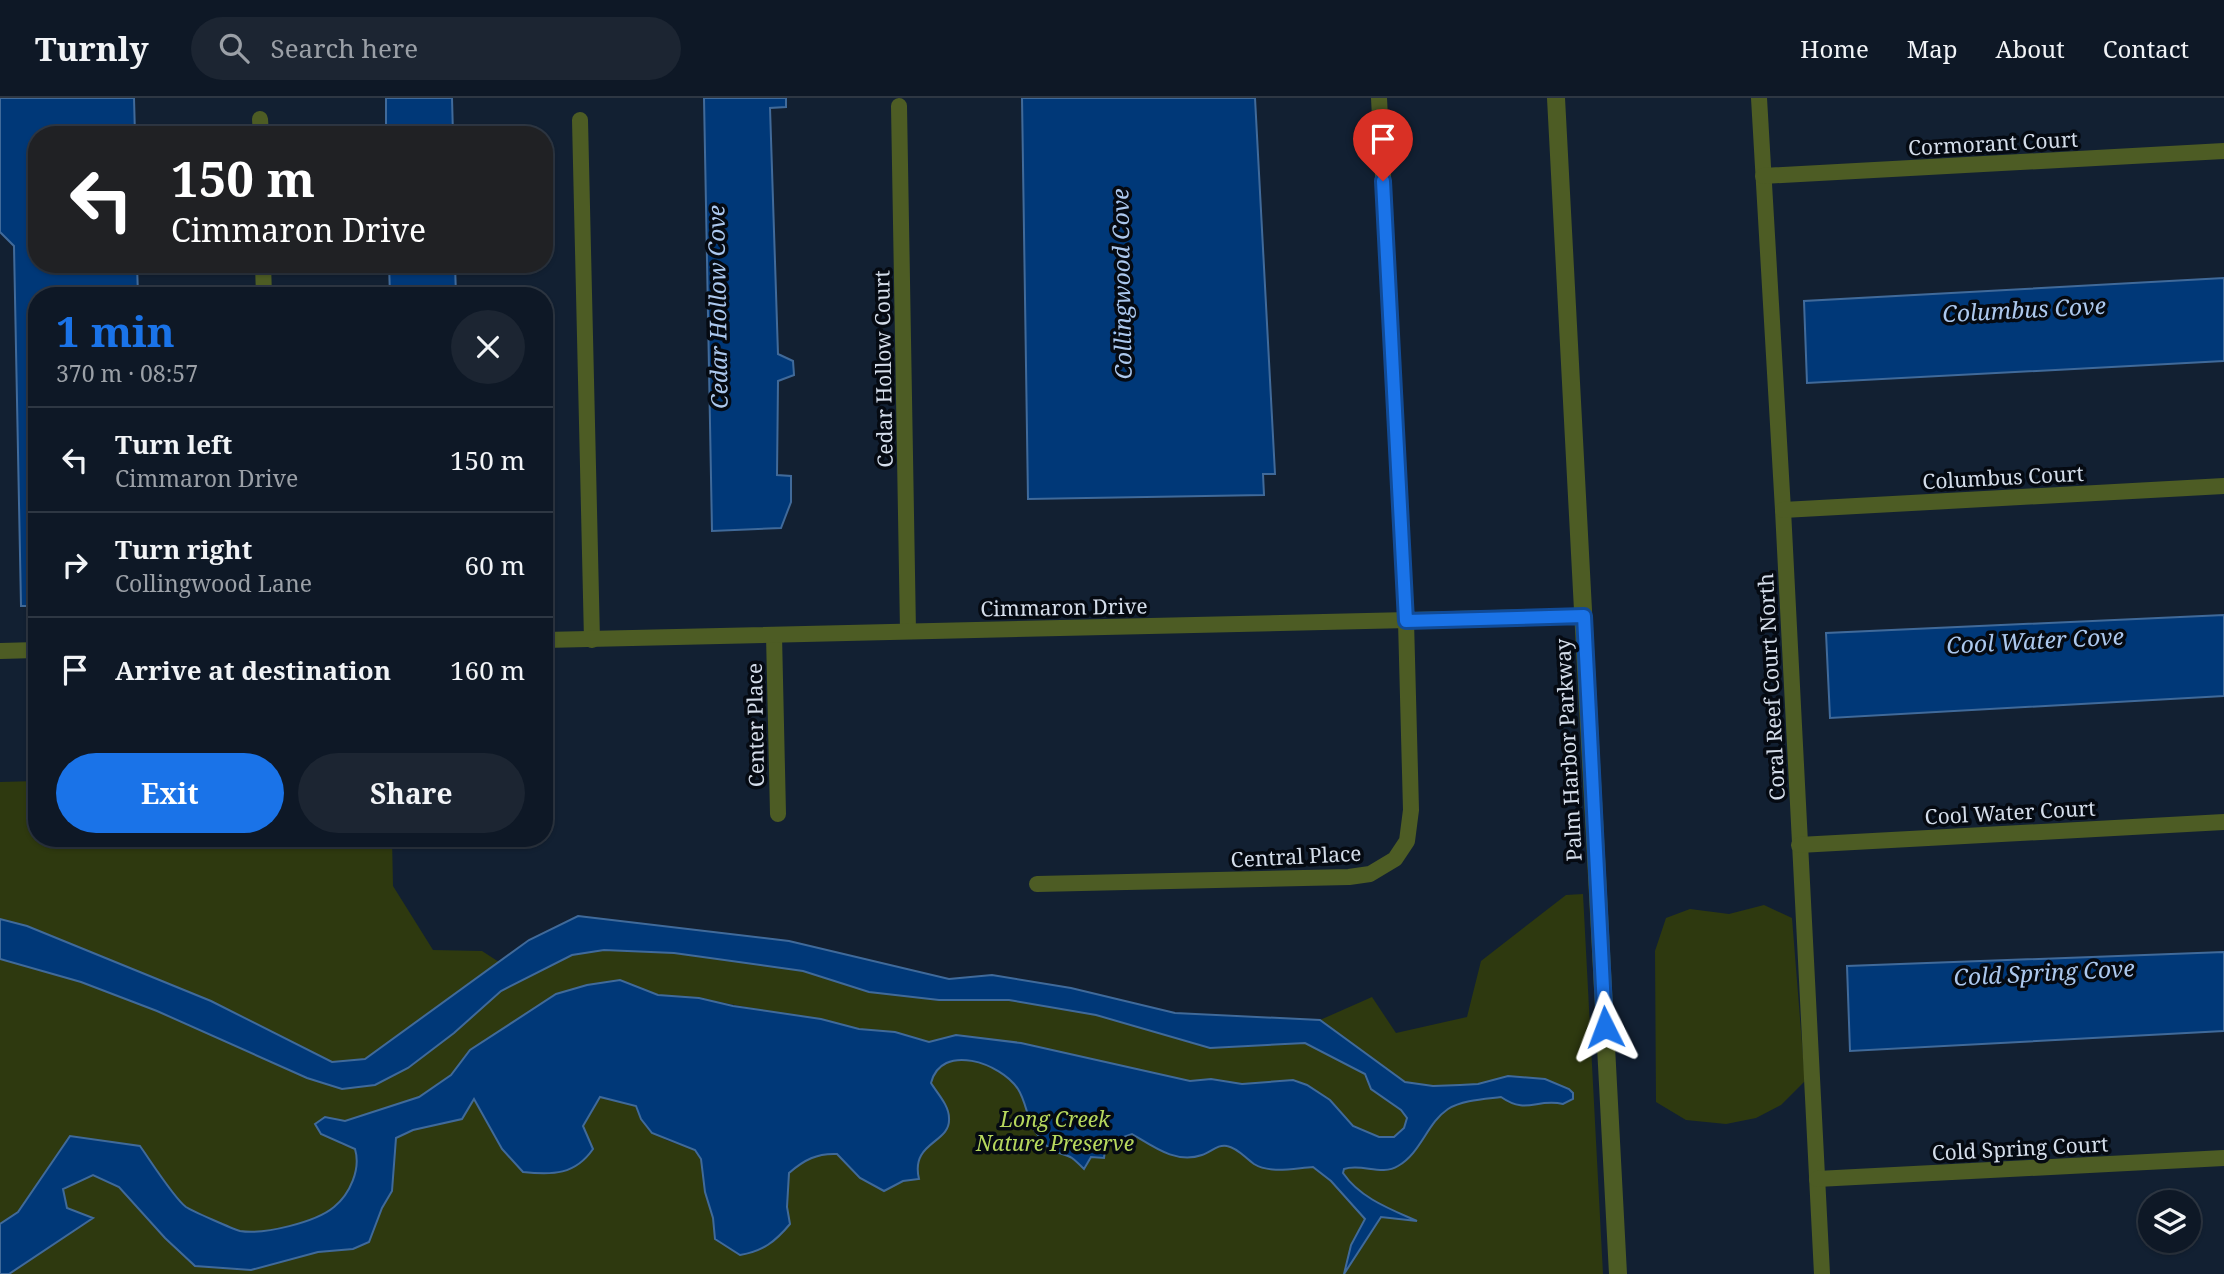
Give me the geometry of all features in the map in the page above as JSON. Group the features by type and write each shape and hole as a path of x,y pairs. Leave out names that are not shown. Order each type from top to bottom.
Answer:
{"street":[{"name":"Central Place","path":"1037,884 1334,878 1370,874 1388,866 1407,841 1410,821 1406,621 1379,98"},
{"name":"Palm Harbor Parkway","path":"1556,98 1618,1274"},
{"name":"Coral Reef Court North","path":"1759,98 1822,1274"},
{"name":"Cedar Hollow Court","path":"899,106 908,631"},
{"path":"580,120 592,640"},
{"name":"Cormorant Court","path":"1763,176 2224,151"},
{"name":"Columbus Court","path":"1783,510 2224,486"},
{"name":"Cimmaron Drive","path":"553,640 1584,616"},
{"name":"Center Place","path":"774,635 778,814"},
{"path":"0,650 28,650"},
{"name":"Cool Water Court","path":"1799,845 2224,822"},
{"name":"Cold Spring Court","path":"1817,1179 2224,1158"}],"green space":[{"path":"28,781 28,847 392,847 393,886 433,950 482,951 499,962 365,1059 332,1062 98,956 27,926 0,919 0,782"},
{"name":"Long Creek Nature Preserve","path":"1583,894 1603,1274 9,1274 92,1219 67,1208 63,1189 93,1175 119,1187 165,1238 251,1270 318,1252 353,1249 375,1227 392,1191 396,1138 413,1130 462,1119 474,1099 502,1149 523,1172 534,1173 562,1171 586,1158 593,1149 583,1126 601,1097 636,1106 641,1119 666,1140 695,1150 701,1159 715,1239 740,1255 790,1224 787,1207 789,1173 811,1158 837,1154 860,1178 884,1191 929,1042 895,1032 859,1029 699,998 658,995 620,980 587,985 556,994 470,1050 451,1075 419,1097 345,1121 340,1144 355,1149 353,1180 334,1207 315,1218 276,1229 240,1231 181,1203 140,1146 71,1136 18,1212 0,1224 0,959 81,982 157,1011 307,1078 408,1068 454,1033 501,991 572,955 604,950 674,953 803,971 869,992 939,1000 944,1000 992,975 1071,988 1175,1013 1320,1020 1372,997 1396,1033 1467,1017 1481,961 1566,895"},
{"path":"1764,905 1792,918 1805,1081 1781,1105 1756,1118 1726,1124 1686,1120 1656,1102 1655,951 1666,918 1690,909 1729,914"}],"water":[{"path":"0,98 134,98 135,126 28,126 28,273 137,273 138,287 28,287 28,606 21,606 14,246 0,232"},
{"path":"386,98 452,98 453,126 386,126"},
{"name":"Cedar Hollow Cove","path":"704,98 786,98 786,107 770,108 778,354 793,361 794,375 778,381 777,475 791,476 791,502 781,528 712,531"},
{"name":"Collingwood Cove","path":"1022,98 1255,98 1275,474 1263,474 1264,495 1028,499"},
{"path":"389,273 455,273 456,287 390,287"},
{"name":"Columbus Cove","path":"2224,278 2224,361 1807,383 1804,301"},
{"name":"Cool Water Cove","path":"2224,615 2224,696 1830,718 1826,633"},
{"path":"578,916 789,941 949,979 992,975 1071,988 1175,1013 1320,1020 1405,1082 1433,1086 1478,1084 1508,1076 1545,1079 1569,1089 1573,1093 1573,1099 1563,1104 1525,1106 1501,1097 1460,1104 1441,1115 1413,1154 1398,1166 1385,1170 1357,1167 1344,1169 1343,1173 1350,1182 1367,1196 1417,1221 1381,1217 1344,1274 1351,1245 1365,1219 1331,1181 1313,1167 1267,1169 1254,1164 1235,1149 1224,1146 1192,1157 1174,1156 1132,1134 1106,1143 1104,1158 1091,1157 1084,1169 1072,1158 1050,1149 1044,1143 1031,1124 1021,1094 1010,1080 986,1065 958,1060 946,1063 937,1070 931,1083 945,1104 949,1118 948,1127 920,1157 919,1179 903,1181 884,1191 860,1178 837,1154 811,1158 789,1173 787,1207 790,1224 768,1245 740,1255 715,1239 701,1159 695,1150 652,1133 641,1119 636,1106 600,1097 583,1126 593,1149 586,1158 562,1171 534,1173 523,1172 502,1149 474,1099 462,1119 413,1130 396,1138 392,1191 382,1208 369,1242 353,1249 318,1252 251,1270 195,1266 165,1238 119,1187 93,1175 63,1189 67,1208 93,1218 9,1274 0,1274 0,1224 18,1212 70,1136 140,1146 186,1207 229,1227 250,1232 289,1226 326,1213 340,1202 353,1181 355,1149 321,1134 315,1124 325,1117 345,1121 419,1097 451,1075 470,1050 556,994 587,985 620,980 658,995 699,998 733,1006 821,1019 859,1029 895,1032 929,1042 956,1035 1021,1043 1190,1081 1211,1079 1242,1084 1293,1080 1307,1085 1330,1100 1353,1126 1379,1137 1394,1137 1404,1128 1407,1118 1401,1110 1371,1089 1365,1074 1305,1043 1210,1048 1096,1015 1009,1000 939,1000 869,992 803,971 674,953 604,950 572,955 501,991 454,1033 408,1068 375,1085 342,1089 307,1078 157,1011 81,982 0,959 0,919 27,926 211,1001 332,1062 365,1059 529,940"},
{"name":"Cold Spring Cove","path":"2224,952 2224,1031 1850,1051 1847,966"}],"route":[{"path":"1383,181 1406,621 1584,616 1605,1027"}]}
